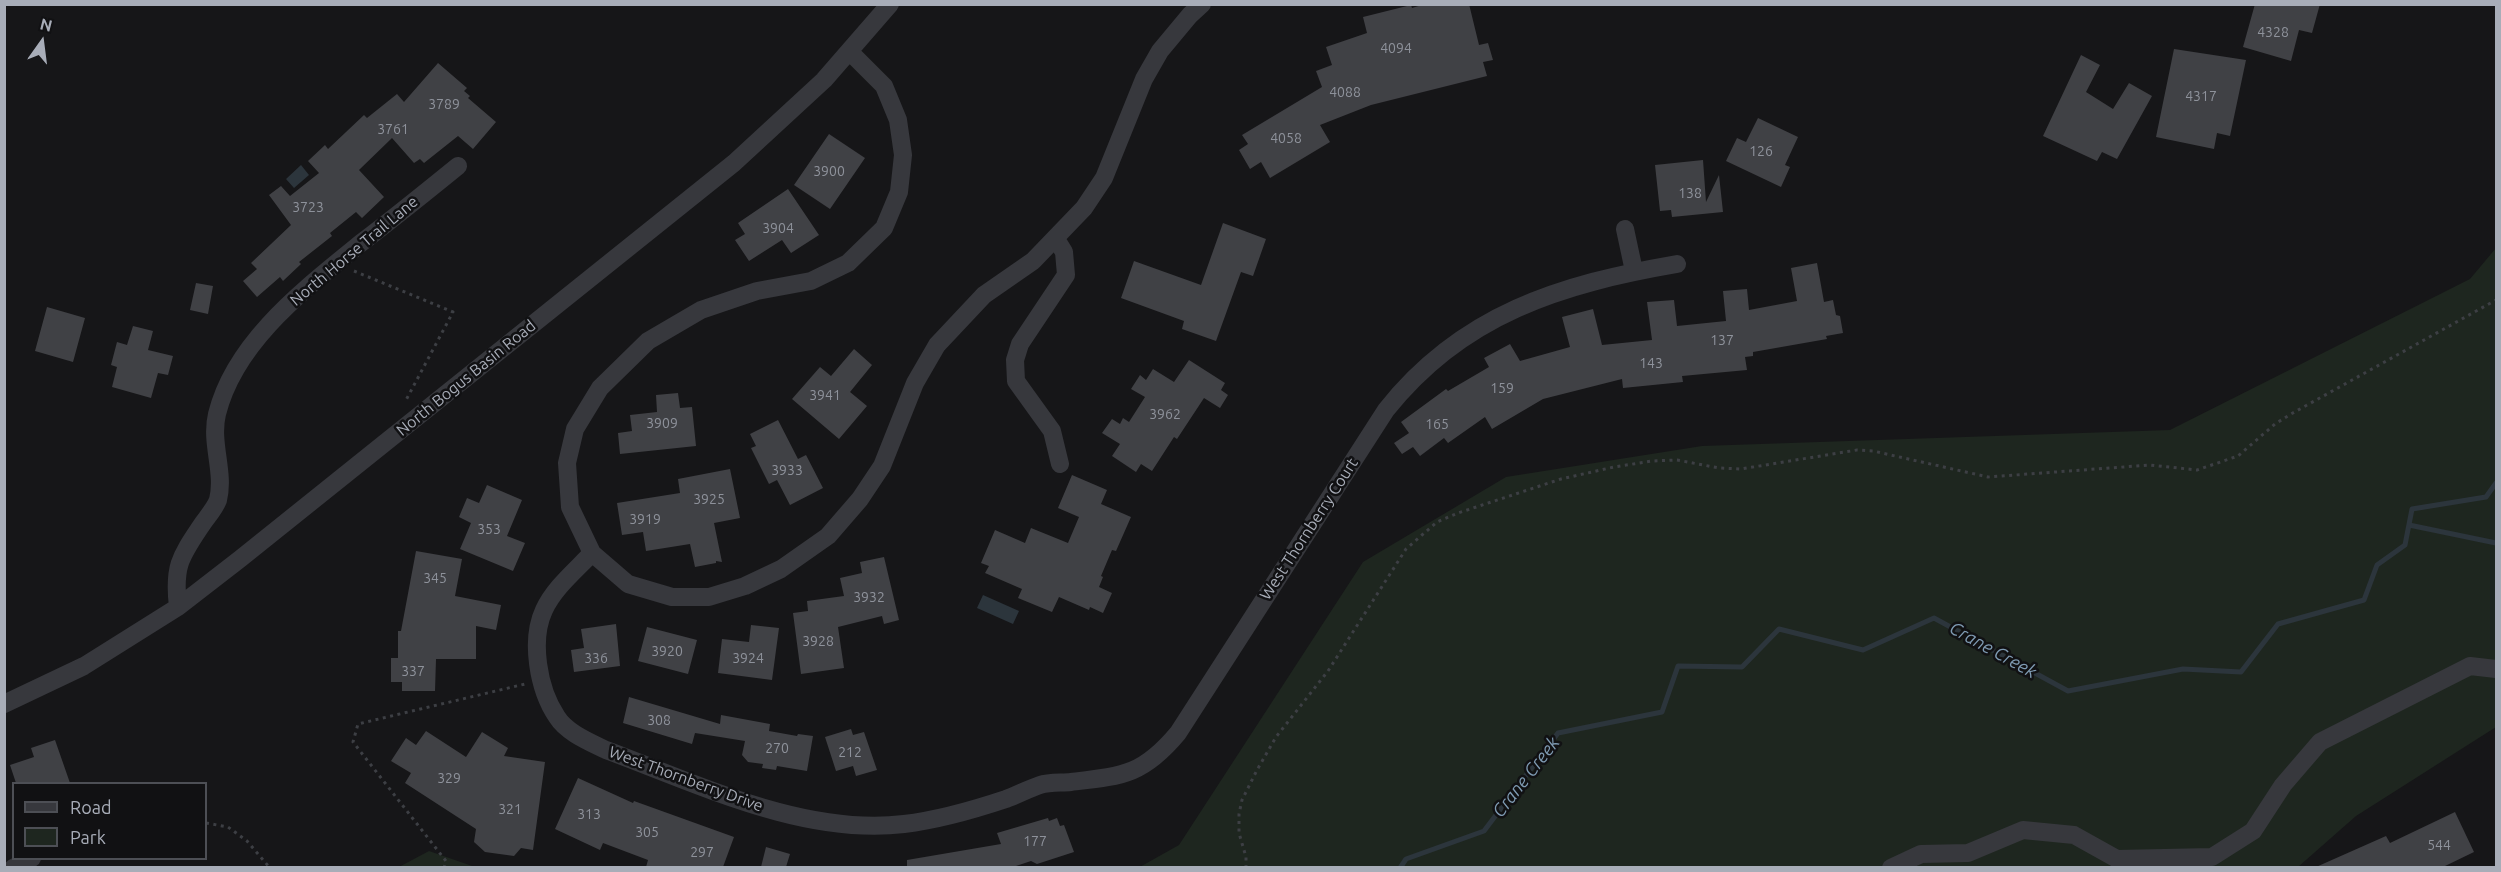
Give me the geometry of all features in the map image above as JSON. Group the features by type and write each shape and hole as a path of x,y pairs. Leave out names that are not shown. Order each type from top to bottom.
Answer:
{"street":[{"name":"North Bogus Basin Road","path":"4,704 84,666 178,607 259,544 734,163 824,80 890,4"},
{"path":"850,52 884,86 898,120 903,154 899,192 884,228 848,263 811,281 757,291 701,310 648,341 600,388 575,429 567,463 570,507 592,553 628,584 672,597 708,597 745,586 781,569 828,536 860,500 882,466 915,383 937,345 984,295 1033,261 1084,208 1104,178 1144,79 1160,51 1202,4"},
{"name":"North Horse Trail Lane","path":"178,607 176,572 183,553 216,504 221,486 215,444 217,415 230,376 247,351 294,298 458,166"},
{"path":"1625,229 1634,271"},
{"path":"1056,239 1064,252 1066,275 1020,344 1015,360 1016,381 1052,431 1060,464"},
{"name":"West Thornberry Court","path":"1006,798 1041,785 1118,777 1143,766 1165,750 1386,410 1416,375 1458,342 1496,317 1539,297 1634,271 1677,264"},
{"name":"West Thornberry Drive","path":"592,553 559,588 544,609 538,632 537,651 541,680 557,718 583,739 606,750 760,807 793,815 853,824 903,824 949,816 1006,798"},
{"path":"1891,867 1921,854 1968,853 2023,830 2074,835 2116,859 2212,857 2253,831 2283,784 2320,742 2470,666 2496,669"},
{"path":"13,867 28,860"}],"path":[{"path":"336,264 453,312 400,411"},
{"path":"1246,867 1246,857 1239,833 1239,814 1242,800 1257,770 1276,737 1328,671 1406,549 1437,522 1561,479 1652,461 1677,460 1719,468 1741,469 1857,450 1873,451 1988,477 2150,465 2197,470 2238,456 2290,414 2496,300"},
{"path":"444,867 446,861 353,742 358,724 541,680"},
{"path":"207,823 228,827 247,841 270,867"}],"green space":[{"path":"2496,248 2496,727 2356,816 2298,867 1138,868 1179,845 1363,562 1506,477 1702,446 2170,430 2470,279"},
{"path":"429,851 475,867 399,867"}],"shaded area":[{"path":"301,165 309,175 294,188 286,179"},
{"path":"983,595 1019,611 1013,624 977,608"}],"building":[{"path":"1425,4 1469,4 1479,45 1488,43 1493,60 1483,62 1487,76 1371,105 1320,125 1330,142 1270,178 1261,162 1250,169 1239,150 1248,144 1242,135 1322,87 1316,71 1332,65 1326,47 1367,33 1363,17 1411,5 1412,8"},
{"path":"2255,4 2320,4 2312,33 2299,30 2291,61 2243,47"},
{"path":"2174,49 2246,60 2230,136 2217,133 2214,149 2156,137"},
{"path":"2081,55 2100,65 2086,92 2113,109 2129,83 2152,96 2117,159 2102,152 2097,161 2043,136"},
{"path":"438,63 467,88 464,91 470,96 468,98 496,122 473,149 458,136 424,163 420,159 414,163 392,138 359,170 384,197 362,218 356,212 330,233 332,236 299,262 301,264 283,281 280,277 257,297 243,281 257,269 251,263 291,225 269,195 281,186 290,196 319,173 308,161 325,145 328,149 364,115 367,118 397,94 404,102"},
{"path":"1758,118 1798,137 1785,165 1790,167 1781,187 1726,161 1737,138 1746,142"},
{"path":"829,134 865,158 830,209 794,185"},
{"path":"1703,160 1706,202 1719,175 1723,212 1672,217 1671,210 1660,211 1655,165"},
{"path":"788,189 819,235 791,253 782,240 749,261 735,240 745,234 738,223"},
{"path":"1223,223 1266,239 1253,276 1241,272 1216,341 1182,329 1184,321 1121,298 1134,261 1201,285"},
{"path":"1817,263 1824,302 1833,300 1836,315 1840,316 1843,333 1826,336 1827,339 1753,352 1753,356 1745,357 1747,370 1682,376 1683,382 1623,388 1622,379 1543,399 1492,429 1485,417 1448,443 1444,438 1420,456 1413,447 1402,454 1394,443 1409,433 1401,422 1446,389 1448,391 1489,367 1484,358 1510,344 1520,361 1570,347 1562,317 1593,309 1602,345 1652,340 1647,302 1674,300 1677,326 1726,321 1723,291 1747,289 1749,310 1797,301 1791,268"},
{"path":"196,283 213,286 208,314 190,310"},
{"path":"47,307 85,318 73,362 35,351"},
{"path":"133,326 153,331 148,350 173,356 168,375 158,373 151,398 112,387 117,367 111,365 117,342 127,345"},
{"path":"854,349 872,365 850,392 867,406 839,439 792,399 820,367 831,376"},
{"path":"1189,360 1225,383 1221,390 1228,395 1220,408 1204,398 1177,439 1174,437 1152,471 1141,464 1136,472 1112,456 1120,444 1102,433 1112,419 1120,424 1123,418 1129,422 1145,397 1131,389 1140,375 1146,380 1153,369 1174,382"},
{"path":"678,393 680,408 692,407 696,446 620,454 618,433 632,431 630,415 657,412 656,395"},
{"path":"778,420 798,459 806,455 823,488 790,505 777,480 769,484 751,448 756,446 750,434"},
{"path":"730,469 740,518 714,523 722,562 716,561 716,563 695,567 690,544 646,551 643,532 622,535 617,503 680,493 678,479"},
{"path":"1072,475 1107,490 1101,504 1131,517 1116,551 1112,550 1101,576 1103,577 1099,587 1112,593 1103,613 1090,607 1089,610 1059,597 1052,612 1018,598 1022,589 985,573 989,566 981,563 995,530 1025,543 1031,528 1068,543 1079,517 1058,508"},
{"path":"487,485 522,500 507,536 525,543 513,571 460,549 471,523 459,517 467,498 479,503"},
{"path":"416,551 462,559 455,596 501,605 496,630 476,626 476,659 436,659 435,691 402,691 402,682 391,682 391,658 398,658 398,631 401,631"},
{"path":"884,557 899,620 884,624 882,616 838,627 844,668 801,674 793,613 808,611 807,601 844,596 840,578 862,573 860,562"},
{"path":"616,624 620,666 574,672 571,650 584,648 581,629"},
{"path":"751,625 779,628 772,680 718,673 722,639 749,642"},
{"path":"647,627 697,640 688,674 638,661"},
{"path":"629,697 720,724 721,715 770,724 769,731 797,736 798,734 813,736 807,771 777,766 776,770 762,768 763,764 748,762 742,755 745,741 695,733 692,744 623,723"},
{"path":"851,729 853,735 864,732 877,770 856,776 853,766 836,771 825,737"},
{"path":"426,731 466,757 482,732 508,748 504,756 545,762 533,850 521,848 514,856 485,852 474,842 476,829 405,783 411,773 391,761 406,738 416,745"},
{"path":"55,740 70,782 16,782 10,765 34,757 31,748"},
{"path":"578,778 633,803 634,801 734,837 723,867 646,867 648,860 603,843 600,850 555,829"},
{"path":"2455,812 2474,852 2443,867 2316,867 2386,836 2390,843"},
{"path":"1048,818 1049,821 1057,818 1060,826 1064,825 1074,852 1037,864 1031,861 1013,867 907,867 907,860 1001,844 997,833"},
{"path":"766,847 790,854 786,867 761,867"}],"waterway":[{"name":"Crane Creek","path":"1400,868 1406,859 1484,831 1558,733 1662,712 1678,666 1742,667 1779,629 1863,650 1934,618 2068,691 2183,669 2241,672 2278,624 2364,600 2377,565 2405,545 2412,509 2486,497 2496,483"},
{"path":"2409,525 2496,543"}]}
